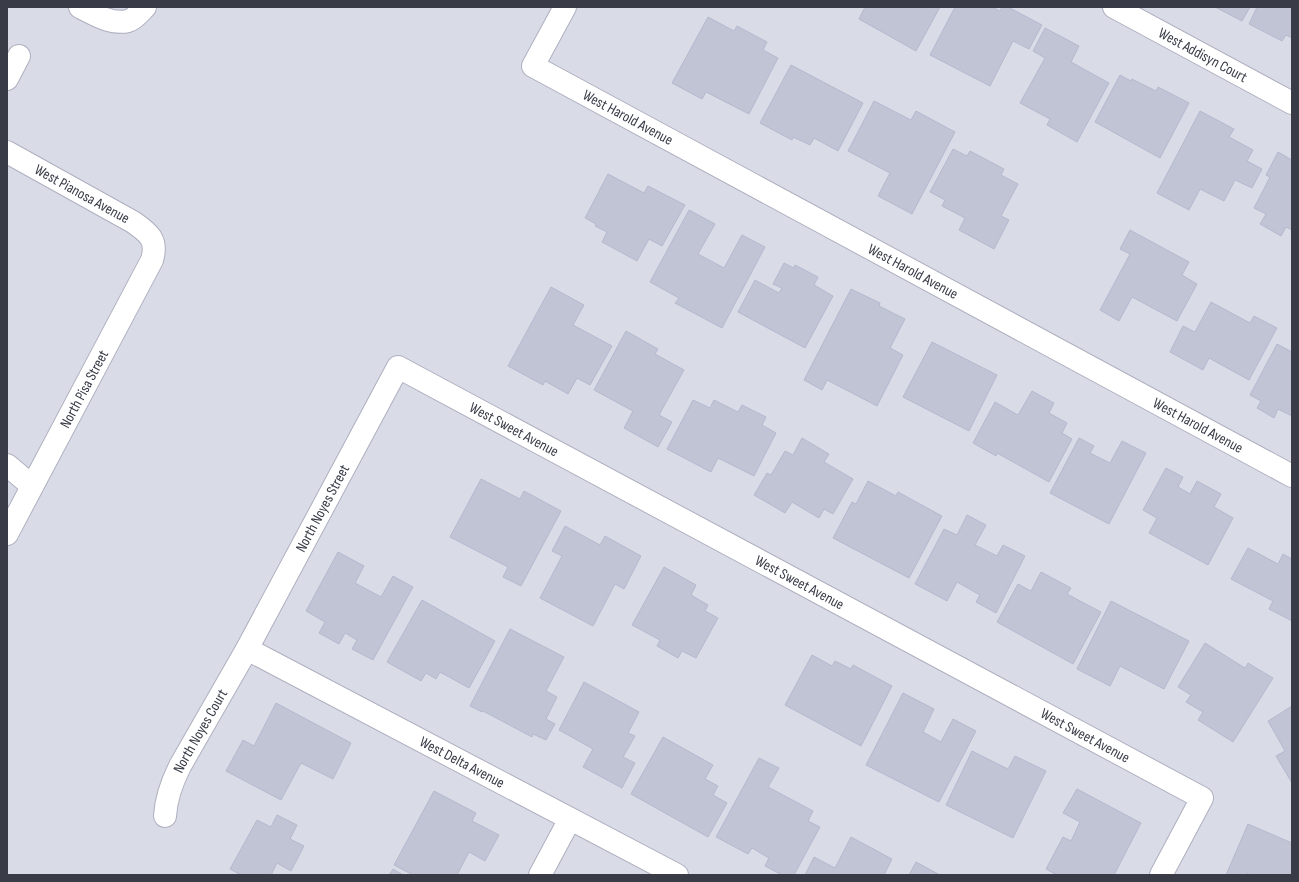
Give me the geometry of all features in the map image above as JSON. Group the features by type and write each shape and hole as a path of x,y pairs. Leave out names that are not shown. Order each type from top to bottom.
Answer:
{"street":[{"path":"80,7 111,21 128,21 138,15 145,7"},
{"name":"West Harold Avenue","path":"566,7 533,66 1292,476"},
{"name":"West Addisyn Court","path":"1114,7 1292,103"},
{"path":"7,79 19,56"},
{"name":"West Pianosa Avenue","path":"7,152 134,222 145,230 153,241"},
{"name":"North Pisa Street","path":"7,534 152,260 155,251 153,241"},
{"name":"North Noyes Street","path":"247,649 398,367"},
{"name":"West Sweet Avenue","path":"398,367 1202,798 1161,875"},
{"path":"7,465 32,486"},
{"name":"North Noyes Court","path":"165,816 166,803 173,781 180,766 247,649"},
{"name":"West Delta Avenue","path":"247,649 677,875"},
{"path":"540,875 570,819"}],"shaded area":[{"path":"7,7 1292,7 1292,875 7,875"}],"building":[{"path":"865,7 940,7 916,51 859,19"},
{"path":"955,7 992,7 1000,11 1002,7 1008,7 1042,25 1029,49 1013,41 990,86 930,55"},
{"path":"1215,7 1250,7 1242,21"},
{"path":"1257,7 1292,7 1292,38 1286,35 1282,41 1249,24"},
{"path":"708,17 734,31 737,26 767,42 763,50 778,58 749,114 706,92 702,99 672,83"},
{"path":"1045,28 1079,46 1071,62 1109,83 1077,142 1047,125 1050,119 1020,103 1045,58 1033,51"},
{"path":"791,65 863,103 838,151 814,138 810,145 793,137 792,140 760,123"},
{"path":"1120,75 1131,81 1132,79 1156,91 1158,87 1189,103 1160,158 1095,122"},
{"path":"874,101 911,120 916,111 955,132 912,214 878,196 890,173 848,151"},
{"path":"1200,111 1234,129 1229,137 1253,150 1247,161 1262,169 1252,188 1235,180 1224,201 1200,189 1189,210 1157,193"},
{"path":"953,149 967,156 970,151 1004,169 1001,175 1018,184 1001,216 1009,220 994,249 959,230 965,218 942,206 945,200 930,192"},
{"path":"1278,152 1292,160 1292,230 1286,227 1281,236 1260,224 1266,214 1254,208 1270,177 1266,175"},
{"path":"608,174 644,193 648,186 685,205 662,246 649,239 637,261 602,242 607,232 595,226 596,224 585,218"},
{"path":"689,210 715,224 698,254 724,268 742,235 765,247 722,328 675,303 679,298 650,282"},
{"path":"1130,230 1189,262 1182,275 1197,284 1177,321 1132,297 1119,321 1100,310 1130,254 1120,249"},
{"path":"784,263 794,268 795,265 818,277 814,285 833,296 805,348 738,312 755,280 779,293 782,288 773,284"},
{"path":"551,287 584,305 573,325 612,346 590,385 577,378 568,394 545,381 543,385 508,366"},
{"path":"851,289 880,303 879,306 905,319 890,348 903,355 877,406 827,380 822,390 804,380"},
{"path":"1211,302 1250,323 1254,316 1277,328 1249,380 1209,358 1203,370 1170,352 1183,326 1195,332"},
{"path":"626,331 658,349 655,354 684,370 659,415 672,422 658,447 624,428 633,411 594,390"},
{"path":"932,342 997,375 969,431 903,397"},
{"path":"1277,344 1292,352 1292,416 1278,409 1274,418 1257,408 1261,401 1250,395"},
{"path":"1032,391 1054,403 1049,413 1067,423 1062,433 1072,439 1049,482 997,453 996,456 973,443 995,402 1018,415"},
{"path":"693,400 710,408 714,400 738,412 742,405 766,417 762,425 776,433 754,476 718,458 711,472 667,449"},
{"path":"802,438 829,454 824,462 853,479 833,514 824,509 819,518 792,502 785,513 754,495 767,473 771,475 785,451 793,455"},
{"path":"1079,438 1094,446 1090,453 1110,463 1122,441 1146,453 1109,524 1050,493"},
{"path":"1166,468 1183,477 1178,487 1190,494 1197,481 1221,494 1214,507 1233,518 1208,565 1149,533 1157,518 1143,510"},
{"path":"481,479 520,499 524,491 561,511 521,586 503,577 508,567 450,537"},
{"path":"868,481 896,496 898,492 942,516 909,578 833,538 852,502 856,504"},
{"path":"967,515 986,525 975,545 997,556 1003,545 1025,556 996,613 976,602 980,595 957,582 947,601 915,584 944,529 957,535"},
{"path":"565,526 600,545 605,536 641,556 624,589 615,584 593,626 540,598 562,556 552,551"},
{"path":"1248,548 1278,564 1283,554 1292,559 1292,621 1269,609 1273,601 1231,579"},
{"path":"338,552 364,566 355,583 381,597 393,576 413,587 373,660 352,649 357,640 345,633 339,644 319,633 325,622 306,611"},
{"path":"664,567 696,585 691,595 708,605 705,611 718,618 696,658 682,651 678,658 657,646 660,640 632,625"},
{"path":"1041,572 1071,588 1067,594 1101,612 1073,664 997,622 1018,584 1031,591"},
{"path":"422,600 495,641 469,688 440,672 436,679 426,673 421,681 387,662"},
{"path":"1111,601 1189,641 1164,689 1120,666 1110,686 1077,669"},
{"path":"510,629 564,657 546,691 557,697 546,719 555,724 546,740 533,734 532,737 483,711 482,712 470,706"},
{"path":"1205,643 1245,668 1248,663 1273,678 1233,742 1198,720 1203,712 1186,702 1191,695 1178,687"},
{"path":"812,655 832,666 835,661 851,669 853,665 892,686 861,746 785,705"},
{"path":"584,682 639,712 628,733 635,736 623,757 635,763 622,788 583,767 593,749 559,730"},
{"path":"903,693 934,709 923,732 941,742 953,719 976,731 939,802 866,765"},
{"path":"276,703 351,743 333,779 301,763 281,800 226,771 243,740 254,746"},
{"path":"1292,706 1292,783 1276,756 1285,751 1268,721"},
{"path":"663,737 713,765 705,779 718,786 713,795 727,803 708,837 631,794"},
{"path":"972,751 1008,769 1015,756 1046,771 1013,838 946,805"},
{"path":"759,758 779,768 768,787 813,811 808,821 820,827 794,875 782,875 765,866 769,858 752,848 748,854 716,837"},
{"path":"1077,789 1141,823 1114,875 1057,875 1046,869 1063,837 1071,841 1080,822 1063,813"},
{"path":"434,791 476,813 472,821 499,835 485,861 469,852 457,875 413,875 394,865"},
{"path":"277,815 297,825 290,839 304,846 291,871 277,863 271,875 241,875 230,869 257,820 271,827"},
{"path":"1248,824 1292,843 1292,875 1251,875 1247,873 1246,875 1226,875"},
{"path":"851,837 892,859 884,875 805,875 814,857 835,868"},
{"path":"916,862 940,875 909,875"},
{"path":"393,869 403,875 389,875"}]}
